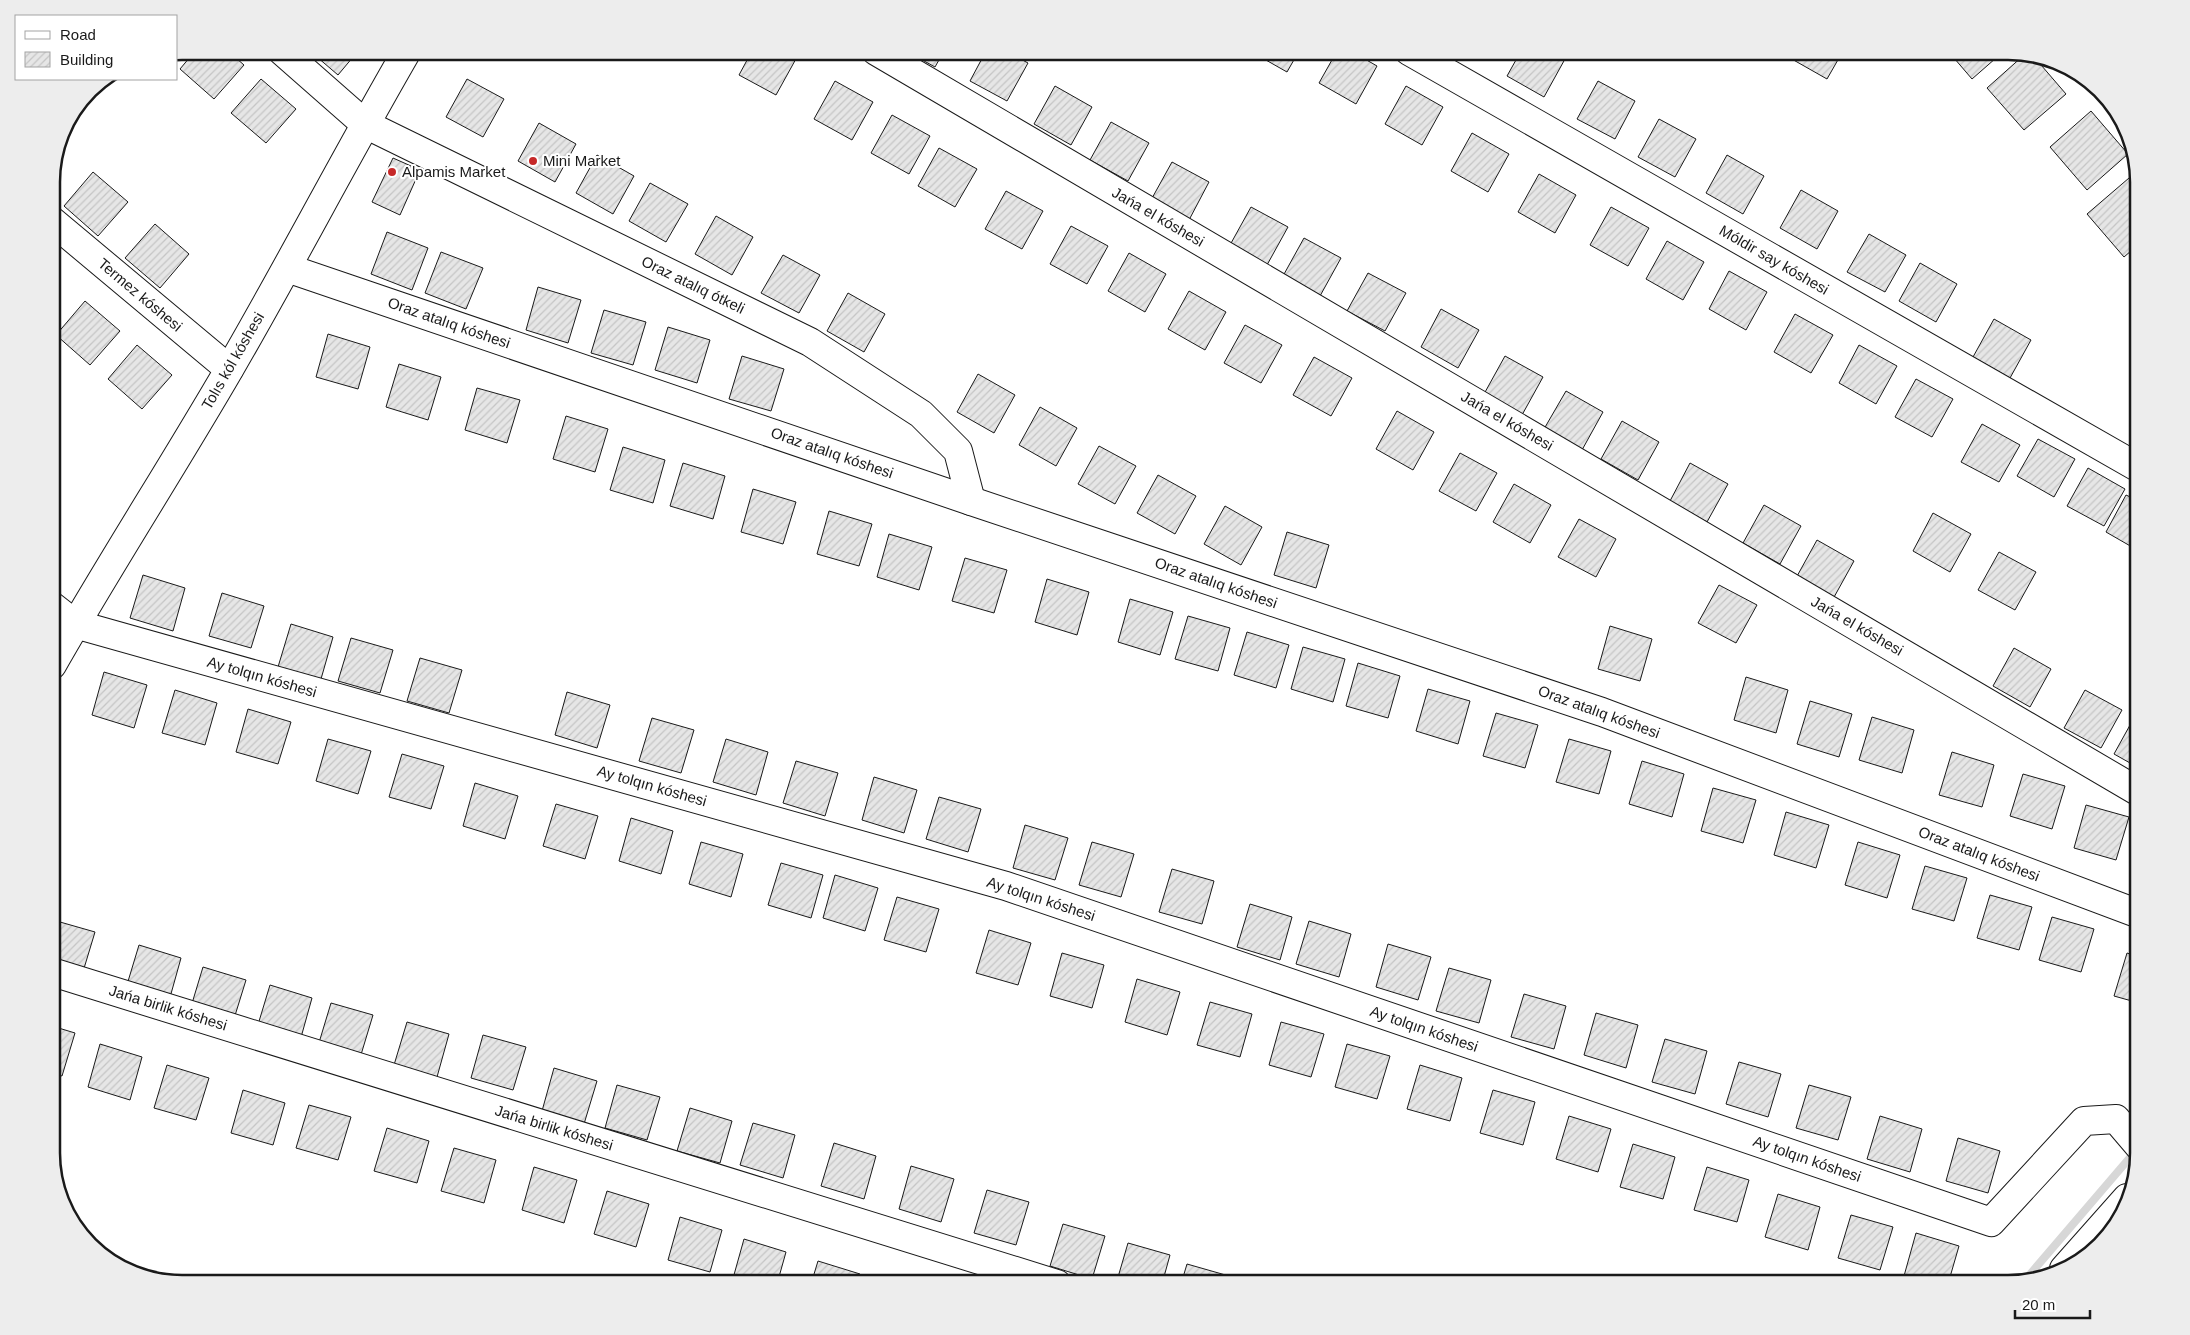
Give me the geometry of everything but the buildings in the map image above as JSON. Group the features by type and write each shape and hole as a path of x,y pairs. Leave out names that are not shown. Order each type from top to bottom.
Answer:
{"street":[{"name":"Oraz atalıq ótkeli","path":"292,60 364,124 810,342 921,414 934,426 958,451 971,500"},
{"name":"Tolıs kól kóshesi","path":"60,651 229,369 287,268 364,124 402,60"},
{"name":"Jańa el kóshesi","path":"891,60 2130,787"},
{"name":"Móldir say kóshesi","path":"1425,60 2130,463"},
{"name":"Termez kóshesi","path":"60,228 229,369"},
{"name":"Oraz atalıq kóshesi","path":"287,268 1602,712 2130,911"},
{"path":"60,612 75,624"},
{"name":"Ay tolqın kóshesi","path":"75,624 1006,886 1991,1222 2084,1121 2116,1120 2130,1136"},
{"name":"Jańa birlik kóshesi","path":"60,974 1028,1275"},
{"path":"2079,1252 2116,1211"}],"waterway":[{"path":"2031,1273 2130,1158"}],"place":[{"name":"Mini Market","path":"533,161"},
{"name":"Alpamis Market","path":"392,172"}]}
